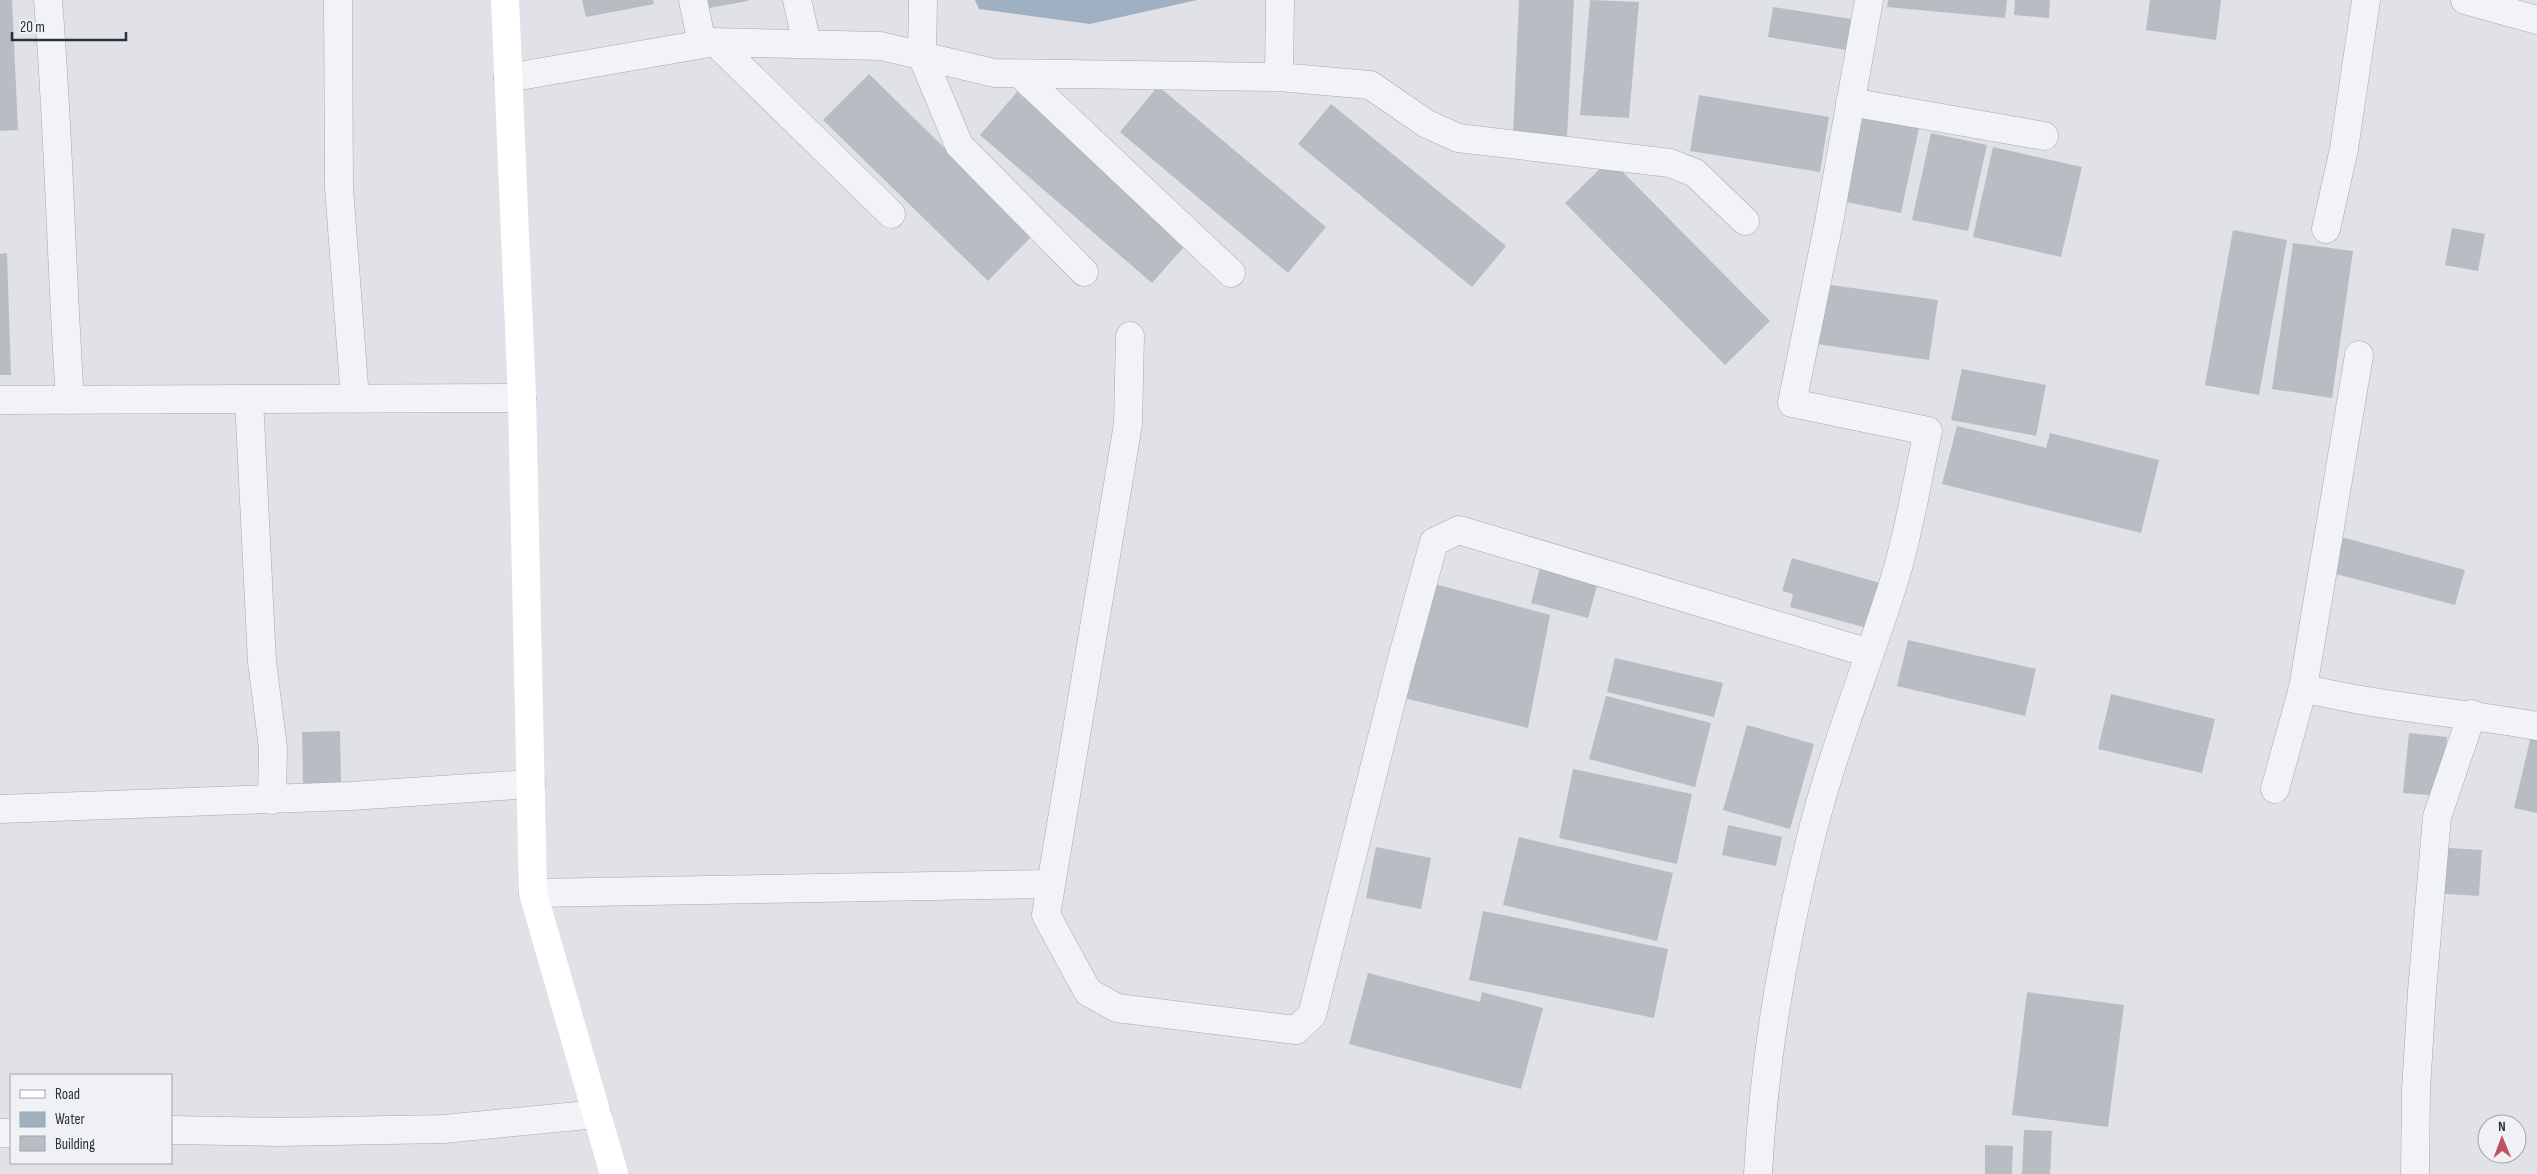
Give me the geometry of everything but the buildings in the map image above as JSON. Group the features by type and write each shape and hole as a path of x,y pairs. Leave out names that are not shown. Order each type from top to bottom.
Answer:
{"street":[{"path":"48,0 60,185 64,321 70,400"},
{"path":"338,0 339,188 356,399"},
{"path":"505,0 522,398 533,893 614,1174"},
{"path":"693,0 708,43 891,214"},
{"path":"798,0 807,44"},
{"path":"923,0 922,56 959,145 1084,272"},
{"path":"1279,77 1280,0"},
{"path":"1758,1174 1761,1123 1772,1030 1789,928 1813,828 1850,708 1895,579 1928,431 1792,403 1829,222 1869,0"},
{"path":"2326,229 2344,149 2366,0"},
{"path":"2465,0 2537,20"},
{"path":"508,78 708,43 881,46 994,73 1279,77 1370,85 1427,124 1458,138 1670,163 1695,173 1745,220"},
{"path":"1020,74 1231,272"},
{"path":"1850,102 2044,136"},
{"path":"1130,336 1128,424 1046,914 1088,992 1117,1008 1296,1030 1312,1015 1399,670 1434,542 1459,530 1869,653"},
{"path":"2275,789 2303,688 2359,355"},
{"path":"0,400 522,398"},
{"path":"249,399 262,662 273,748 272,800"},
{"path":"2303,688 2330,695 2472,714 2537,726"},
{"path":"2415,1174 2416,1090 2420,1010 2437,818 2472,714"},
{"path":"0,809 272,800 531,784"},
{"path":"533,893 1051,884"},
{"path":"172,1130 280,1132 444,1129 596,1114"}],"water":[{"path":"975,0 1197,0 1090,24 979,9"}]}
